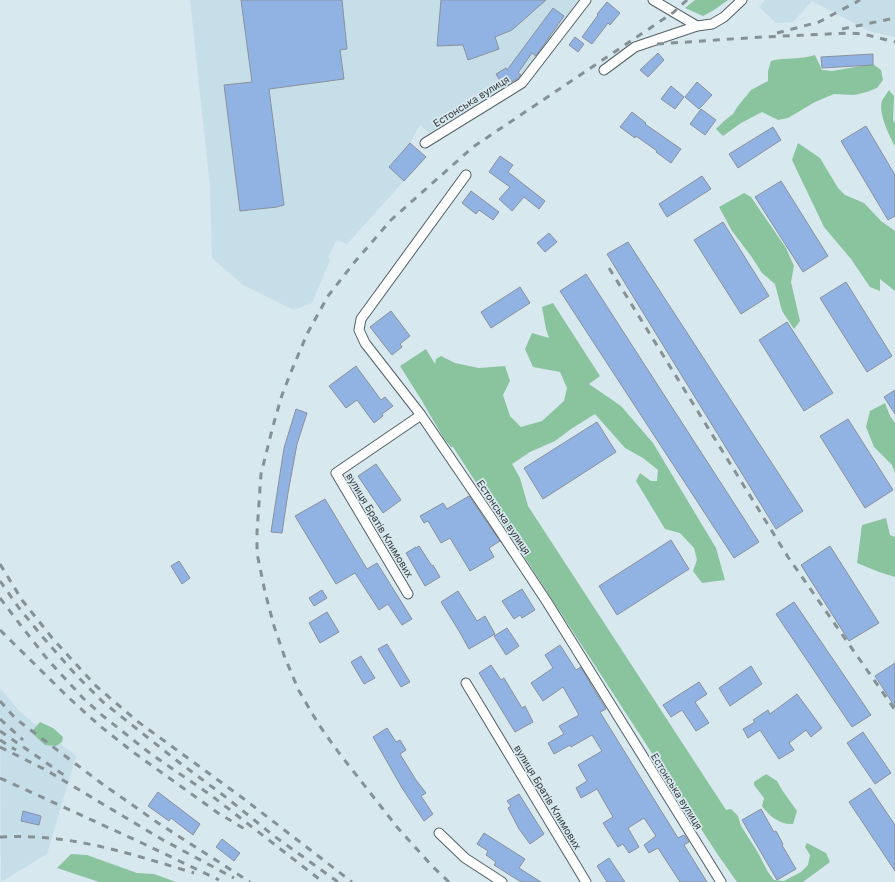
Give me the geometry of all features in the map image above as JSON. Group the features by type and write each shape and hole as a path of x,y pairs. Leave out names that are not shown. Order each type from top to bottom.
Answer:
{"street":[{"name":"Естонська вулиця","path":"425,143 522,83 586,0"},
{"path":"653,0 697,26"},
{"path":"604,70 635,47 697,26 712,24 724,18 742,0"},
{"name":"Естонська вулиця","path":"466,175 361,319 360,330 365,343 421,415 547,602 721,882"},
{"name":"вулиця Братів Климових","path":"408,594 336,473 421,415"},
{"name":"вулиця Братів Климових","path":"466,683 586,882"},
{"path":"439,833 465,858 502,882"}],"shaded area":[{"path":"190,0 578,0 523,77 429,133 420,125 410,143 389,167 404,181 347,244 337,240 328,257 330,260 312,303 294,310 243,285 212,258 210,187"},
{"path":"765,0 895,0 895,37 871,32 812,1 793,22 776,23 759,7"},
{"path":"0,688 21,713 76,756 47,854 1,882"}],"green space":[{"path":"695,0 728,0 703,16 685,8"},
{"path":"815,55 822,70 832,71 873,64 881,70 883,80 877,88 867,92 854,95 834,94 815,102 788,118 778,120 762,112 741,123 723,136 716,129 733,114 751,90 768,81 768,71 771,61"},
{"path":"889,90 894,96 893,120 895,123 895,146 887,130 881,106 882,101"},
{"path":"798,143 820,158 838,188 845,195 864,203 881,221 895,231 895,291 880,279 880,291 870,287 851,259 824,227 792,160"},
{"path":"744,193 751,197 786,248 794,266 791,282 800,321 794,329 782,311 775,284 762,273 732,231 719,207"},
{"path":"553,303 600,376 589,384 621,406 653,443 716,548 725,580 702,583 693,571 697,560 694,548 680,533 665,529 636,481 640,473 651,481 657,481 658,470 643,458 625,448 595,414 555,441 530,452 512,464 520,478 528,506 726,810 731,809 738,816 741,826 774,880 784,881 801,872 808,865 810,855 805,847 807,843 826,853 830,862 803,882 737,882 453,447 451,447 444,439 400,366 426,349 435,364 436,359 441,356 455,363 479,368 505,366 510,381 503,395 510,416 521,427 542,421 564,401 567,388 560,372 533,367 525,349 532,333 549,338 542,307"},
{"path":"885,403 890,416 895,423 895,473 892,465 874,447 866,427 870,411"},
{"path":"886,518 890,535 895,537 895,577 857,563 862,525"},
{"path":"40,722 53,728 63,737 62,742 56,746 45,745 35,736 33,730"},
{"path":"766,774 777,781 797,811 793,824 784,823 775,819 762,806 764,798 754,785 754,782"},
{"path":"71,854 87,855 137,873 154,874 176,882 99,882 57,868"}],"building":[{"path":"241,0 342,0 347,49 340,50 344,79 269,89 284,205 240,211 224,85 252,82"},
{"path":"441,0 546,0 512,30 495,37 499,49 468,60 463,45 437,46"},
{"path":"607,2 620,13 610,25 608,23 592,44 582,37"},
{"path":"553,8 564,16 536,56 532,53 518,73 521,75 504,87 496,74 506,68 507,70"},
{"path":"575,37 584,44 578,52 569,45"},
{"path":"658,53 664,60 648,77 640,70"},
{"path":"873,54 873,65 822,68 821,57"},
{"path":"697,82 712,95 699,109 685,97"},
{"path":"671,86 684,97 675,109 661,99"},
{"path":"701,109 716,120 705,135 690,124"},
{"path":"632,112 646,123 645,124 681,149 671,163 636,136 635,138 620,127"},
{"path":"866,126 895,175 895,216 888,220 841,141"},
{"path":"773,127 781,140 738,168 729,154"},
{"path":"410,143 426,157 404,181 389,167"},
{"path":"500,156 513,165 508,172 545,201 539,209 524,197 512,211 499,199 510,187 489,172"},
{"path":"702,176 711,189 667,217 659,204"},
{"path":"781,181 828,256 803,272 755,197"},
{"path":"471,191 499,212 493,220 479,210 476,214 462,203"},
{"path":"723,222 769,296 741,314 694,240"},
{"path":"549,233 557,242 545,252 537,243"},
{"path":"628,242 803,511 776,529 607,254"},
{"path":"586,274 759,542 734,558 560,291"},
{"path":"846,282 892,356 867,372 820,298"},
{"path":"520,287 530,303 491,328 481,312"},
{"path":"391,311 410,336 400,344 402,347 392,355 370,327"},
{"path":"787,322 833,393 804,411 759,340"},
{"path":"356,366 381,400 385,397 393,406 382,414 383,416 374,423 357,400 346,408 329,386"},
{"path":"895,390 895,414 884,397"},
{"path":"296,409 307,413 297,444 282,533 271,532 284,448"},
{"path":"848,419 893,490 865,508 820,436"},
{"path":"597,422 616,452 543,499 524,468"},
{"path":"376,464 401,500 383,513 358,476"},
{"path":"469,496 500,541 489,548 494,557 470,571 450,538 441,543 428,521 424,523 420,516 443,503 447,509"},
{"path":"325,499 367,569 377,563 412,619 402,625 388,604 379,610 355,573 336,584 295,516"},
{"path":"671,540 689,569 617,615 599,586"},
{"path":"419,546 440,577 425,586 406,553"},
{"path":"830,546 879,623 849,641 801,565"},
{"path":"179,561 190,578 182,584 171,566"},
{"path":"522,589 535,610 522,618 520,615 514,619 502,601"},
{"path":"322,590 327,598 314,606 309,598"},
{"path":"458,591 477,621 485,616 495,634 469,649 441,602"},
{"path":"794,602 871,715 852,727 776,614"},
{"path":"327,612 339,632 320,643 309,623"},
{"path":"507,628 519,646 506,655 494,636"},
{"path":"387,644 410,682 401,687 378,649"},
{"path":"560,645 576,670 581,667 606,709 600,712 678,838 684,835 689,842 684,845 707,882 680,882 658,848 649,853 644,845 656,836 644,818 628,828 639,847 629,853 623,844 618,847 603,823 613,817 597,789 581,798 576,788 587,781 578,765 602,751 592,735 571,747 570,745 554,754 548,743 564,734 559,726 579,715 563,687 543,701 531,683 553,668 545,655"},
{"path":"361,656 375,678 364,684 351,662"},
{"path":"895,663 895,707 875,676"},
{"path":"491,665 501,680 504,678 522,708 525,706 533,722 515,732 479,673"},
{"path":"751,666 762,684 730,706 719,688"},
{"path":"699,682 707,694 695,702 709,723 696,731 682,710 671,717 663,705"},
{"path":"797,694 822,728 811,737 806,730 789,743 794,750 779,759 760,730 748,738 743,729 755,722 753,720 768,710 770,714"},
{"path":"387,728 396,742 400,740 406,750 400,754 426,793 421,796 433,814 424,821 402,788 373,737"},
{"path":"863,732 891,773 875,784 847,743"},
{"path":"870,788 895,825 895,871 849,802"},
{"path":"158,792 200,824 193,835 171,818 169,821 148,806"},
{"path":"519,794 544,834 530,844 519,829 508,808 511,806 507,801"},
{"path":"761,809 774,832 776,831 783,844 782,845 796,869 777,880 742,820"},
{"path":"23,811 41,816 39,825 21,821"},
{"path":"484,833 525,859 519,868 541,882 521,882 494,865 496,862 486,855 488,851 477,844"},
{"path":"222,839 240,853 234,861 216,847"},
{"path":"609,858 625,882 607,882 597,866"}],"railway":[{"path":"449,882 432,866 397,827 339,753 319,725 299,691 285,658 274,626 257,553 261,474 273,426 282,395 307,334 328,296 391,220 473,147 674,12 687,0"},
{"path":"777,33 819,22 860,0"},
{"path":"842,29 895,18"},
{"path":"657,44 851,33 863,34 895,42"},
{"path":"609,268 788,557 895,710"},
{"path":"0,564 22,600 53,639 96,686 137,721 244,799 352,882"},
{"path":"0,581 41,635 76,675 103,702 274,836 338,882"},
{"path":"0,598 48,660 83,698 103,716 151,754 212,796 323,882"},
{"path":"0,630 69,698 100,726 133,752 218,813 248,831"},
{"path":"0,701 16,719 101,783 158,823 250,882"},
{"path":"0,719 23,740"},
{"path":"0,731 64,775"},
{"path":"0,740 16,750"},
{"path":"0,747 46,770 163,840 234,878"},
{"path":"0,778 219,880"},
{"path":"0,837 50,838 74,841 146,858 194,873"}]}
